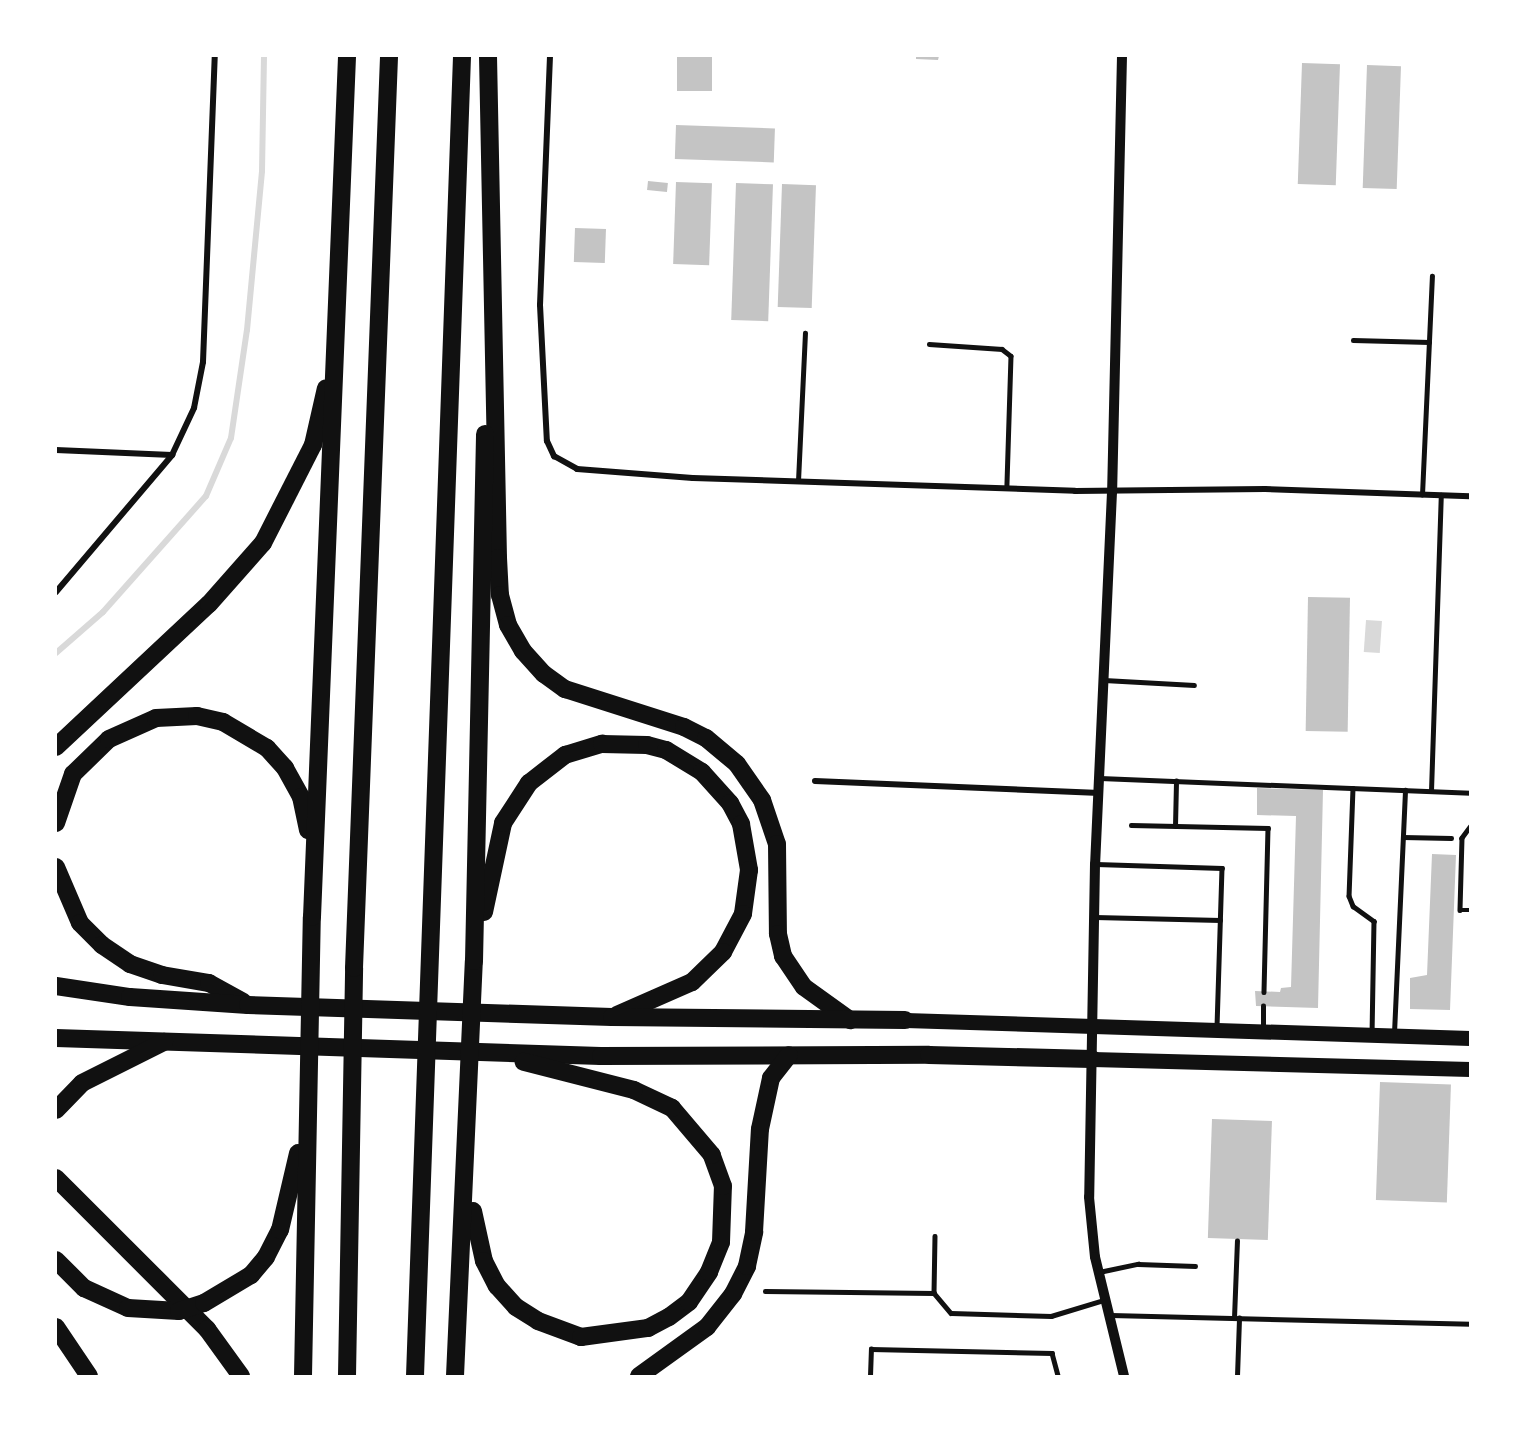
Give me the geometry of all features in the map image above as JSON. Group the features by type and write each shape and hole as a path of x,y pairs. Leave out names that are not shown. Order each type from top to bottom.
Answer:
{"highway":[{"path":"303,1377 308,1234 305,1116 340,291 347,56"},
{"path":"347,1377 354,968 389,56"},
{"path":"415,1377 462,56"},
{"path":"488,56 491,291 500,595 508,625 523,651 543,674 565,689 684,727 706,738 736,764 771,819 780,866 778,934 783,956 804,987 850,1020"},
{"path":"56,747 209,604 263,543 313,445 324,401 340,291"},
{"path":"455,1377 474,969 491,291"},
{"path":"56,823 73,774 109,739 156,718 197,716 223,722 267,748 285,768 301,797 308,820 312,917"},
{"path":"474,969 503,824 529,783 565,755 583,749 624,742 666,750 702,772 730,803 747,846 748,894 733,938 707,969 680,988 612,1017"},
{"path":"56,867 81,923 102,945 130,963 162,975 209,983 248,1005"},
{"path":"56,986 130,997 248,1005 612,1017 904,1020"},
{"path":"56,1038 491,1054 789,1054 1092,1059"},
{"path":"56,1110 82,1083 164,1042"},
{"path":"467,1152 475,1232 484,1261 497,1286 516,1307 538,1321 581,1337 648,1328 689,1302 709,1272 721,1242 723,1186 712,1155 695,1131 672,1108 634,1090 491,1054"},
{"path":"639,1377 707,1327 733,1294 747,1266 754,1232 760,1129 771,1077 789,1054"},
{"path":"56,1260 84,1288 128,1308 179,1311 225,1293 251,1275 266,1257 280,1230 305,1116"},
{"path":"56,1178 207,1329 240,1377"},
{"path":"56,1327 89,1377"}],"main road":[{"path":"904,1020 1470,1038"},
{"path":"1092,1059 1470,1069"}],"street":[{"path":"56,592 172,455 194,408 203,362 215,56"},
{"path":"550,56 540,305 547,441 554,456 577,469 798,481 1007,486 1112,492 1265,489 1470,496"},
{"path":"1122,56 1112,492 1101,792 1095,864 1089,1197 1099,1272 1124,1377"},
{"path":"56,450 172,455"},
{"path":"816,781 1101,792"}],"lane":[{"path":"1422,495 1432,276"},
{"path":"798,481 806,333"},
{"path":"1353,340 1429,342"},
{"path":"929,344 1002,350 1011,356 1007,486"},
{"path":"1431,791 1442,495"},
{"path":"1104,680 1194,685"},
{"path":"1100,778 1470,793"},
{"path":"1175,826 1176,782"},
{"path":"1353,788 1349,896 1353,906 1374,921 1372,1035"},
{"path":"1394,1036 1405,790"},
{"path":"1131,825 1269,828 1264,992"},
{"path":"1470,827 1462,837 1460,910 1470,910"},
{"path":"1403,837 1451,838"},
{"path":"1462,837 1470,838"},
{"path":"1095,864 1222,868 1217,1030"},
{"path":"1095,917 1220,920"},
{"path":"1263,1006 1263,1032"},
{"path":"935,1236 934,1293 951,1312 1059,1315 1107,1299"},
{"path":"1237,1241 1237,1377"},
{"path":"1099,1272 1138,1264 1195,1266"},
{"path":"765,1291 934,1293"},
{"path":"1111,1315 1470,1324"},
{"path":"870,1377 871,1349 1052,1353 1058,1377"}],"shaded area":[{"path":"1366,620 1382,621 1380,653 1364,652"}],"building":[{"path":"677,56 712,56 712,91 677,91"},
{"path":"916,56 939,56 938,60 916,59"},
{"path":"1302,63 1340,64 1336,185 1298,184"},
{"path":"1367,65 1401,66 1397,189 1363,188"},
{"path":"676,125 775,128 774,162 675,159"},
{"path":"648,181 668,183 667,192 647,190"},
{"path":"676,182 712,183 709,265 673,264"},
{"path":"736,183 773,184 768,321 731,320"},
{"path":"782,184 816,185 812,308 778,307"},
{"path":"575,228 606,229 605,263 574,262"},
{"path":"1308,597 1350,598 1348,732 1306,731"},
{"path":"1257,788 1323,790 1318,1008 1256,1006 1255,991 1280,992 1281,988 1291,987 1296,816 1257,815"},
{"path":"1432,854 1456,855 1450,1010 1410,1009 1410,978 1427,975"},
{"path":"1380,1082 1451,1084 1447,1202 1376,1200"},
{"path":"1212,1119 1272,1121 1268,1240 1208,1238"}],"waterway":[{"path":"56,653 103,612 206,496 231,438 247,330 262,171 264,56"}]}
